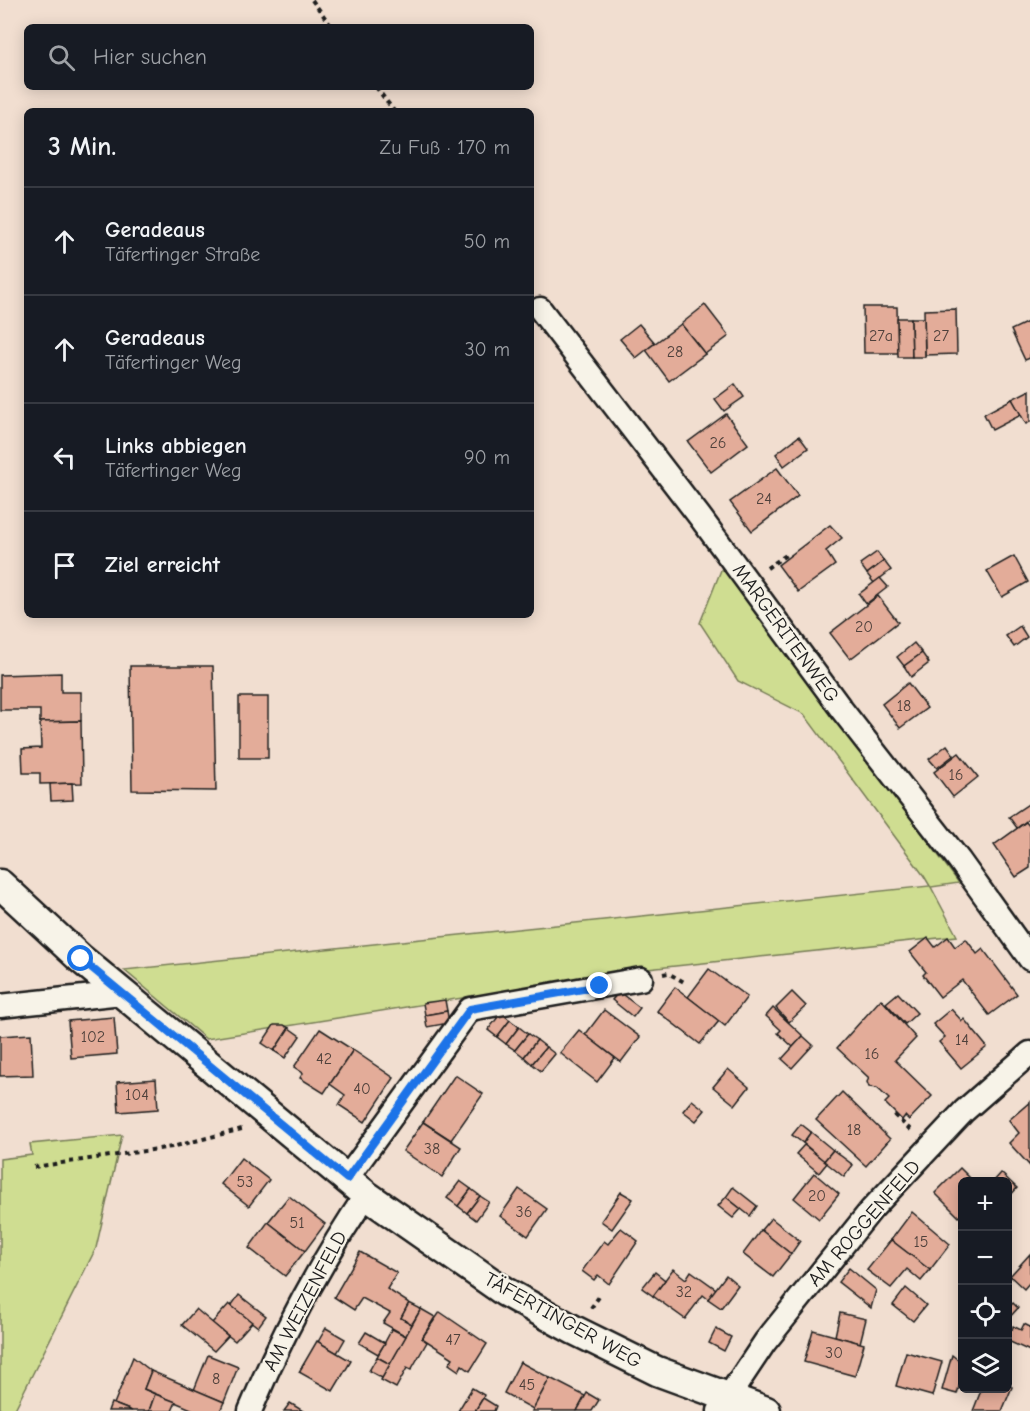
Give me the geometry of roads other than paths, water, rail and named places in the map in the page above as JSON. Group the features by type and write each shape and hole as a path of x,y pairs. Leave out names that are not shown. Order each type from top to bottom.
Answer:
{"street":[{"name":"MARGERITENWEG","path":"540,309 714,535 842,710 959,860 1030,959"},
{"name":"TÄFERTINGER WEG","path":"0,884 81,959 357,1187 505,1292 625,1356 723,1404 766,1411"},
{"path":"357,1187 470,1009 641,979"},
{"path":"0,1006 122,993"},
{"name":"AM ROGGENFELD","path":"723,1404 765,1342 871,1210 964,1111 1030,1053"},
{"name":"AM WEIZENFELD","path":"250,1411 303,1300 348,1222 357,1187"}]}
